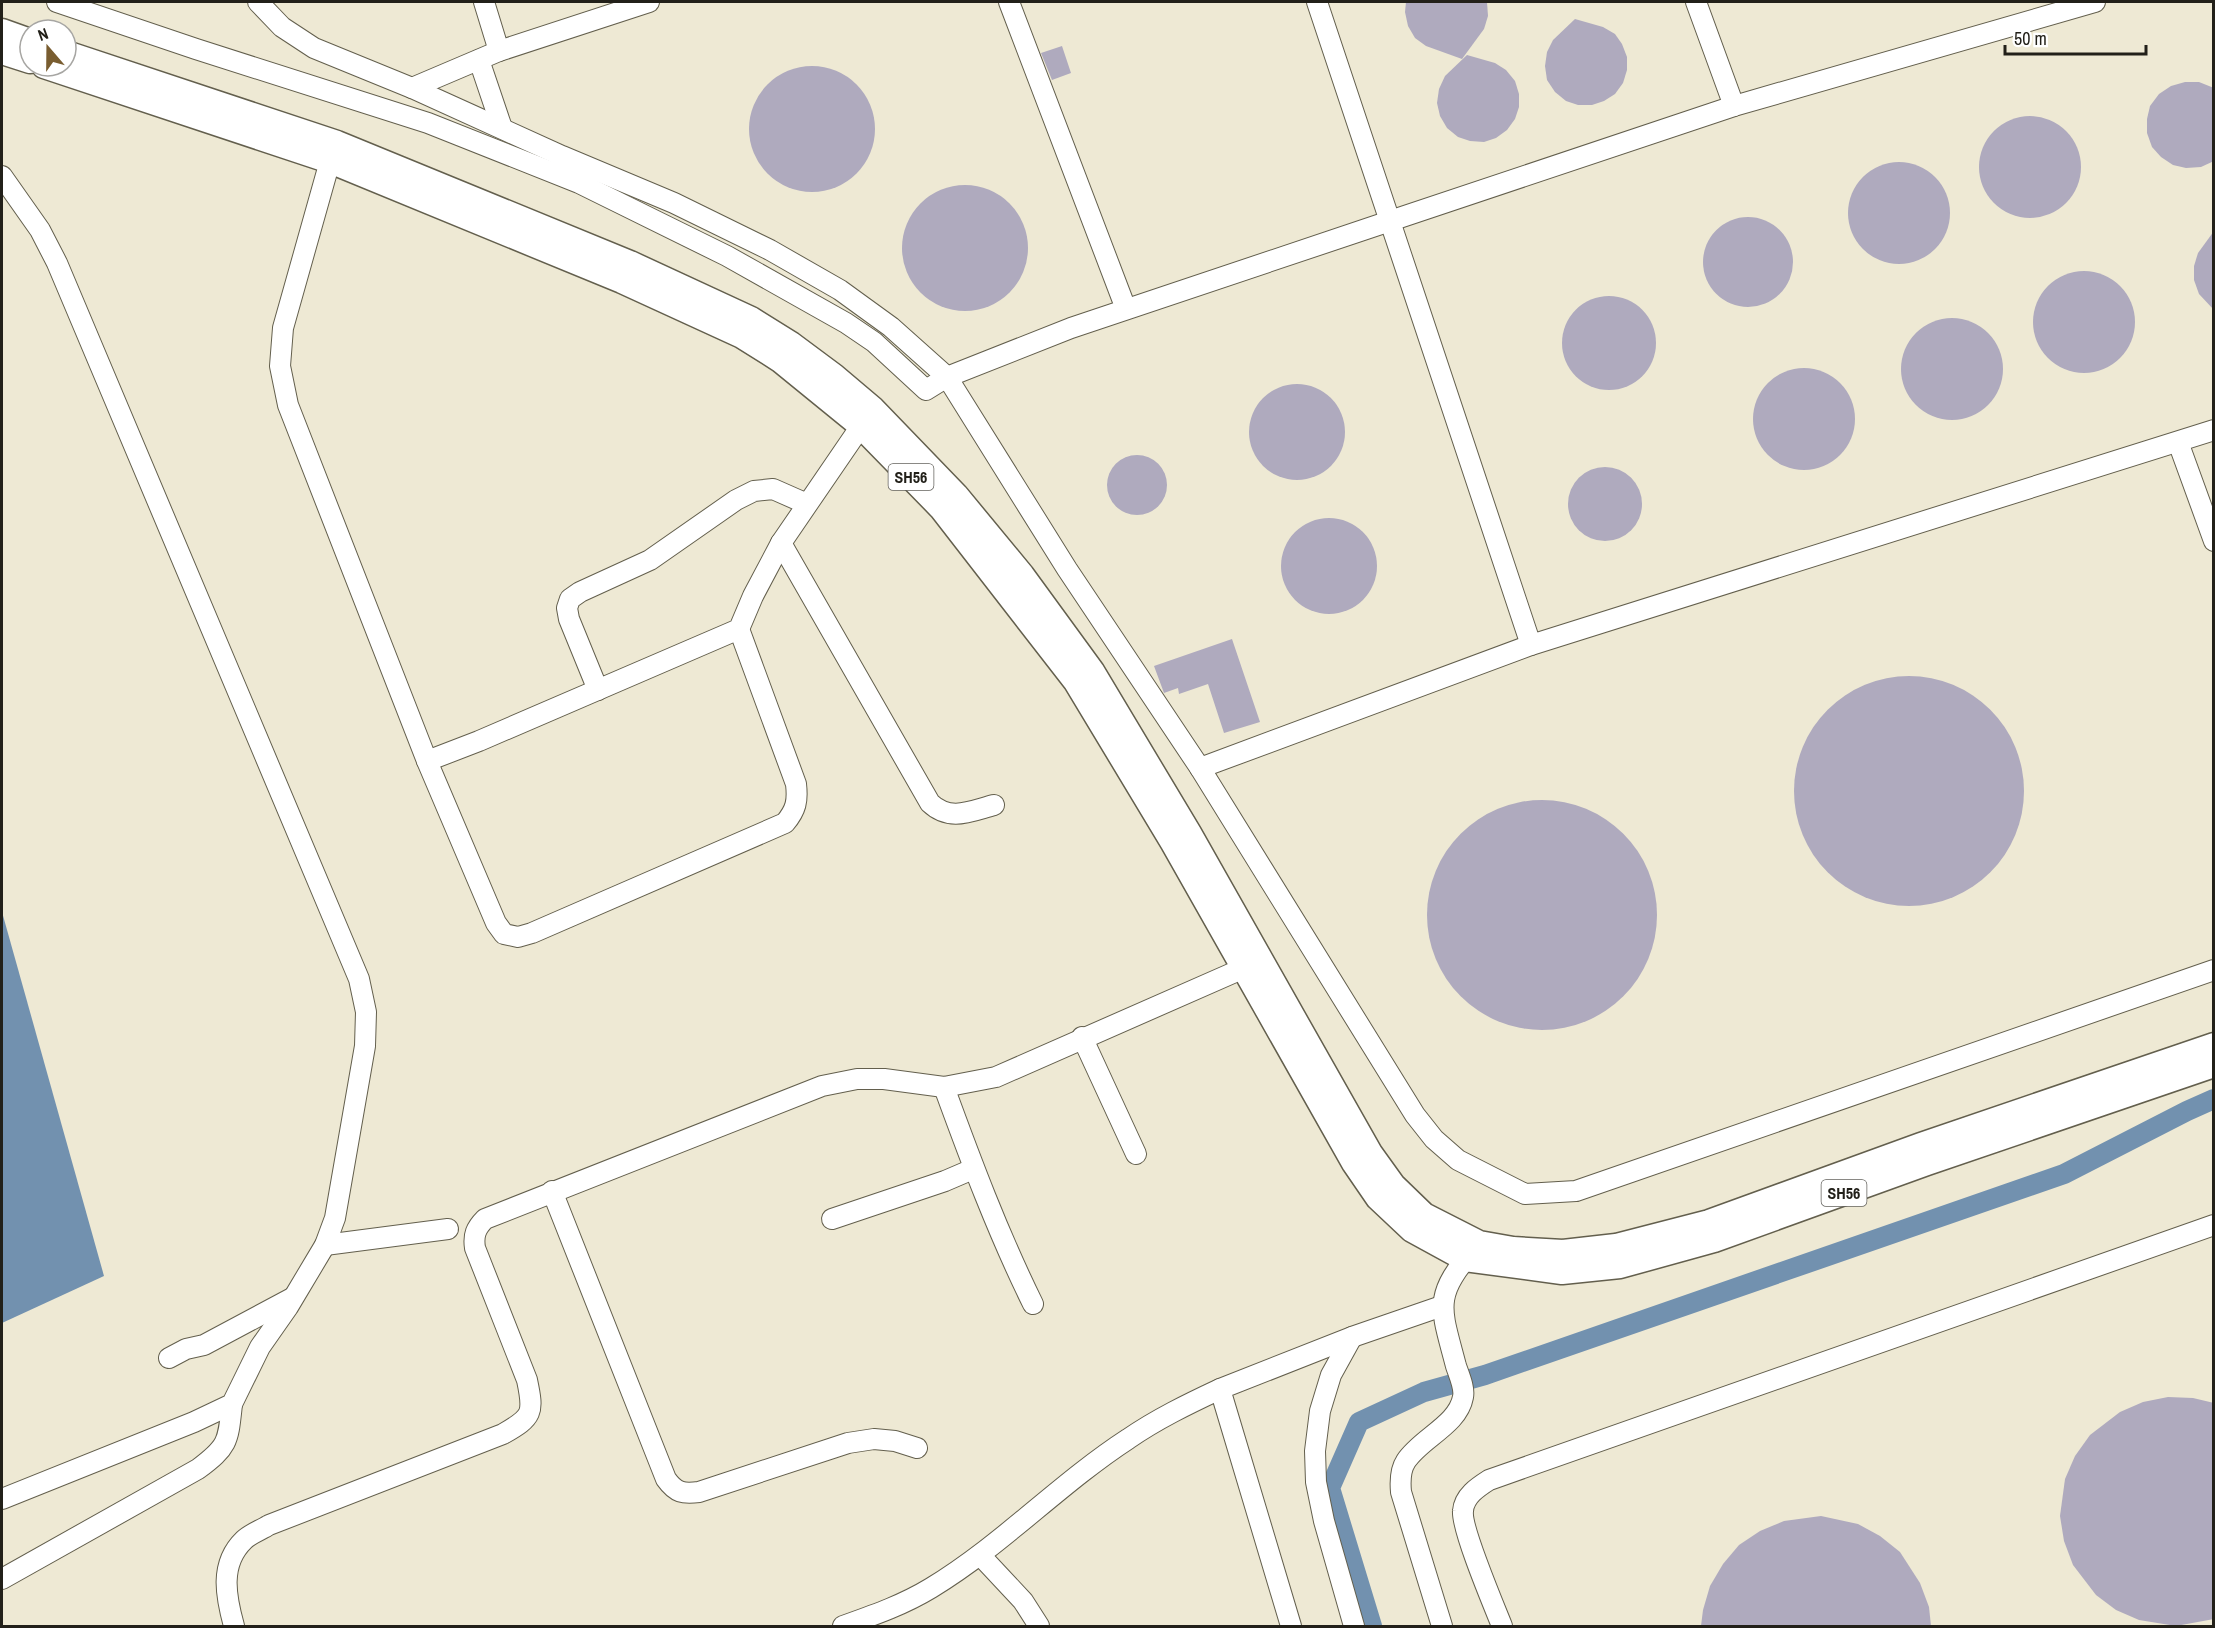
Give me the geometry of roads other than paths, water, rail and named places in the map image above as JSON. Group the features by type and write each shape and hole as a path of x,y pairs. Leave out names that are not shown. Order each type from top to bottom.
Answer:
{"main road":[{"path":"2,31 18,36"},
{"path":"2,52 18,57"},
{"name":"SH56","path":"78,56 337,143 630,263 751,319 791,344 873,409 956,495 1022,575 1092,671 1195,843 1371,1153 1393,1185 1424,1215 1472,1251"},
{"name":"SH56","path":"78,77 330,161 622,281 742,336 780,360 861,426 941,508 1076,682 1173,843 1354,1163 1378,1198 1412,1230 1472,1251 1562,1272 1620,1266 1714,1240 1927,1163 2184,1065 2214,1045"},
{"name":"SH56","path":"2184,1065 2214,1065"}],"street":[{"path":"57,2 428,123 579,183 727,256 846,323 874,342 926,390 947,377 1071,328 1390,220 1734,106 2075,5 2095,2"},
{"path":"258,2 282,27 314,48 412,87 674,203 770,250 840,290 891,327 947,377 1067,569 1200,768 1415,1115 1434,1139 1458,1160 1525,1194 1576,1191 2214,970"},
{"path":"484,2 499,51"},
{"path":"412,87 499,51 649,2"},
{"path":"1009,2 1126,309"},
{"path":"1317,2 1532,645"},
{"path":"1696,2 1734,106"},
{"path":"479,60 502,128"},
{"path":"330,161 283,328 280,366 288,405 427,760 496,923 504,934 518,937 532,933 785,823 794,812 797,796 795,784 739,629 753,596 781,543 861,426"},
{"path":"2,176 40,230 57,263 359,979 366,1012 365,1046 335,1218 325,1245 260,1347 232,1404 228,1440 217,1455 198,1469 2,1579"},
{"path":"1200,768 1532,645 2214,430"},
{"path":"2178,442 2214,541"},
{"path":"598,690 569,619 567,608 570,599 580,592 650,560 736,500 754,491 773,489 807,504"},
{"path":"781,543 930,803 945,814 958,814 994,805"},
{"path":"427,760 479,741 739,629"},
{"path":"234,1626 227,1601 225,1578 235,1553 245,1540 269,1526 503,1434 524,1422 530,1412 531,1399 527,1380 475,1248 474,1237 477,1227 485,1219 822,1086 856,1079 884,1079 944,1086 996,1077 1082,1037 1244,968"},
{"path":"1082,1037 1136,1154"},
{"path":"944,1086 973,1169 1006,1249 1033,1304"},
{"path":"832,1219 945,1181 973,1169"},
{"path":"552,1191 666,1479 673,1490 682,1494 699,1492 857,1442 874,1439 895,1441 917,1448"},
{"path":"1502,1626 1466,1530 1463,1511 1472,1491 1489,1480 2214,1225"},
{"path":"325,1245 448,1229"},
{"path":"1442,1626 1401,1492 1400,1476 1407,1461 1459,1410 1464,1394 1442,1306 1445,1290 1452,1275 1472,1251"},
{"path":"169,1358 186,1349 204,1345 294,1296"},
{"path":"843,1626 889,1610 930,1588 980,1555 1126,1440 1164,1416 1220,1389 1352,1337 1442,1306"},
{"path":"1352,1337 1331,1375 1320,1411 1315,1451 1316,1482 1324,1521 1354,1626"},
{"path":"1220,1389 1291,1626"},
{"path":"2,1499 194,1422 232,1404"},
{"path":"980,1555 1023,1601 1039,1626"}],"water":[{"path":"2,912 104,1276 2,1323"}],"waterway":[{"path":"1372,1626 1330,1488 1359,1422 1424,1392 1485,1375 2064,1174 2214,1099"}]}
